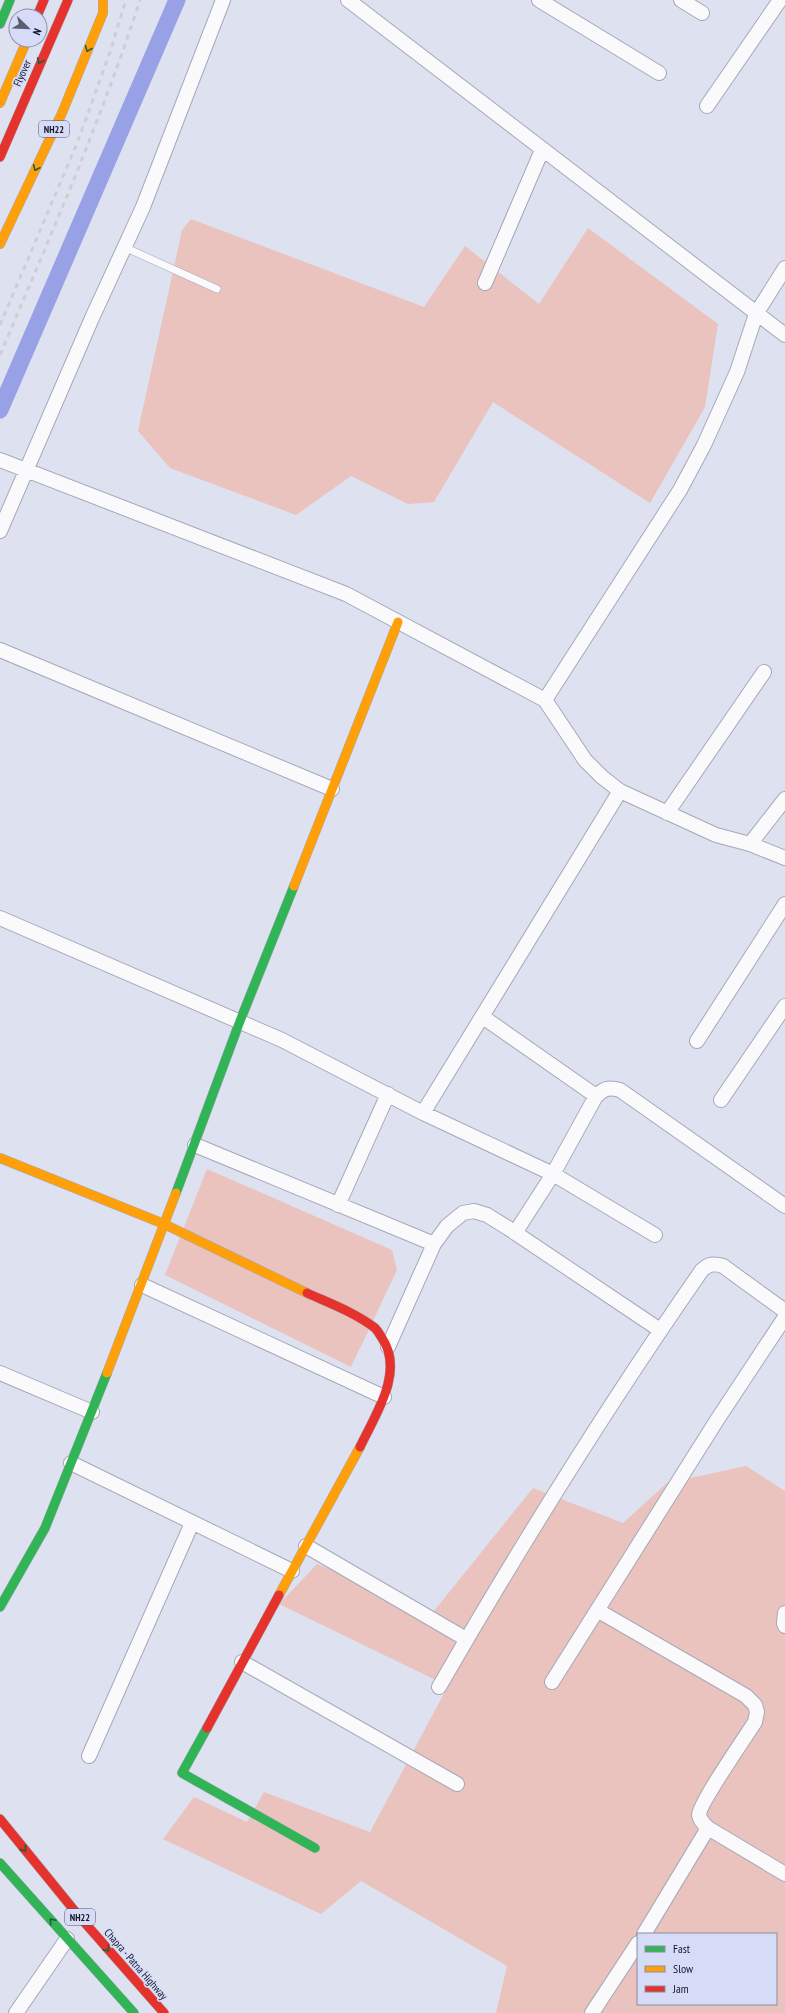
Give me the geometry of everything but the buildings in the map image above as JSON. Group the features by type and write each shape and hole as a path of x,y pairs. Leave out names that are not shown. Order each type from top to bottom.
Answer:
{"main road":[{"path":"0,24 10,0"},
{"name":"Flyover","path":"0,157 68,0"},
{"name":"NH22","path":"0,244 62,113 103,13 103,0"},
{"path":"0,103 24,48"},
{"path":"0,1607 45,1528 92,1412 195,1145 240,1021 398,622"},
{"path":"0,1158 164,1224 343,1310 376,1329 388,1347 392,1366 384,1397 306,1546 182,1773 315,1848"},
{"name":"Chapra - Patna Highway","path":"0,1818 78,1915 164,2013"},
{"name":"NH22","path":"0,1863 134,2013"}],"street":[{"path":"0,531 124,247 143,207 223,0"},
{"path":"348,0 785,335"},
{"path":"539,0 659,73"},
{"path":"680,0 702,13"},
{"path":"707,106 780,0"},
{"path":"485,283 542,150"},
{"path":"545,700 680,490 704,445 737,372 756,314 785,268"},
{"path":"5,462 27,472 321,583 346,594 545,700 585,760 602,777 620,791 716,835 750,844 785,858"},
{"path":"0,650 332,789"},
{"path":"667,813 764,672"},
{"path":"423,1113 620,791"},
{"path":"750,844 785,799"},
{"path":"697,1041 785,904"},
{"path":"0,918 240,1021 316,1056 423,1113 553,1174 656,1235"},
{"path":"721,1100 785,1006"},
{"path":"483,1017 596,1096"},
{"path":"515,1232 553,1174 596,1096 604,1089 610,1087 620,1090 785,1206"},
{"path":"338,1205 388,1094"},
{"path":"195,1145 434,1244"},
{"path":"388,1347 434,1244 447,1226 463,1213 474,1211 487,1215 515,1232 660,1330"},
{"path":"439,1687 516,1555 660,1330 702,1270 708,1265 715,1264 723,1266 785,1310"},
{"path":"142,1285 384,1397"},
{"path":"552,1682 725,1407 785,1317"},
{"path":"0,1373 92,1412"},
{"path":"71,1463 292,1572"},
{"path":"89,1756 192,1522"},
{"path":"306,1546 466,1639"},
{"path":"597,1610 690,1662 746,1696 755,1705 757,1712 755,1722 701,1807 699,1814 701,1821 708,1828 785,1874"},
{"path":"785,1613 785,1626"},
{"path":"242,1662 457,1784"},
{"path":"645,1933 708,1828"},
{"path":"16,2013 67,1939"},
{"path":"592,2013 637,1945"}],"lane":[{"path":"124,247 217,289"}],"shaded area":[{"path":"191,219 424,307 465,246 539,304 588,228 718,324 705,407 650,503 493,402 434,502 408,504 351,476 296,515 170,468 138,431 182,230"},
{"path":"207,1169 392,1250 397,1270 351,1367 165,1275"},
{"path":"746,1466 785,1491 785,2013 496,2013 507,1966 361,1881 321,1914 163,1839 194,1797 247,1822 264,1792 370,1832 448,1686 279,1604 317,1564 434,1611 533,1488 623,1523 667,1483"}],"waterway":[{"path":"0,410 177,0"}],"railway":[{"path":"0,325 78,141 110,52 126,0"},
{"path":"0,355 92,134 140,0"}],"traffic: fast":[{"path":"0,24 10,0"},
{"path":"176,1193 240,1021 294,886"},
{"path":"0,1607 45,1528 107,1373"},
{"path":"207,1728 182,1773 315,1848"},
{"path":"0,1863 134,2013"}],"traffic: slow":[{"path":"0,244 62,113 103,13 103,0"},
{"path":"0,103 24,48"},
{"path":"294,886 398,622"},
{"path":"0,1158 164,1224 307,1293"},
{"path":"107,1373 176,1193"},
{"path":"279,1595 360,1447"}],"traffic: jam":[{"path":"40,8 44,0"},
{"path":"0,157 68,0"},
{"path":"307,1293 342,1309 375,1328 388,1351 390,1365 389,1379 385,1393 380,1407 360,1447"},
{"path":"207,1728 279,1595"},
{"path":"0,1819 78,1915 164,2013"}]}
